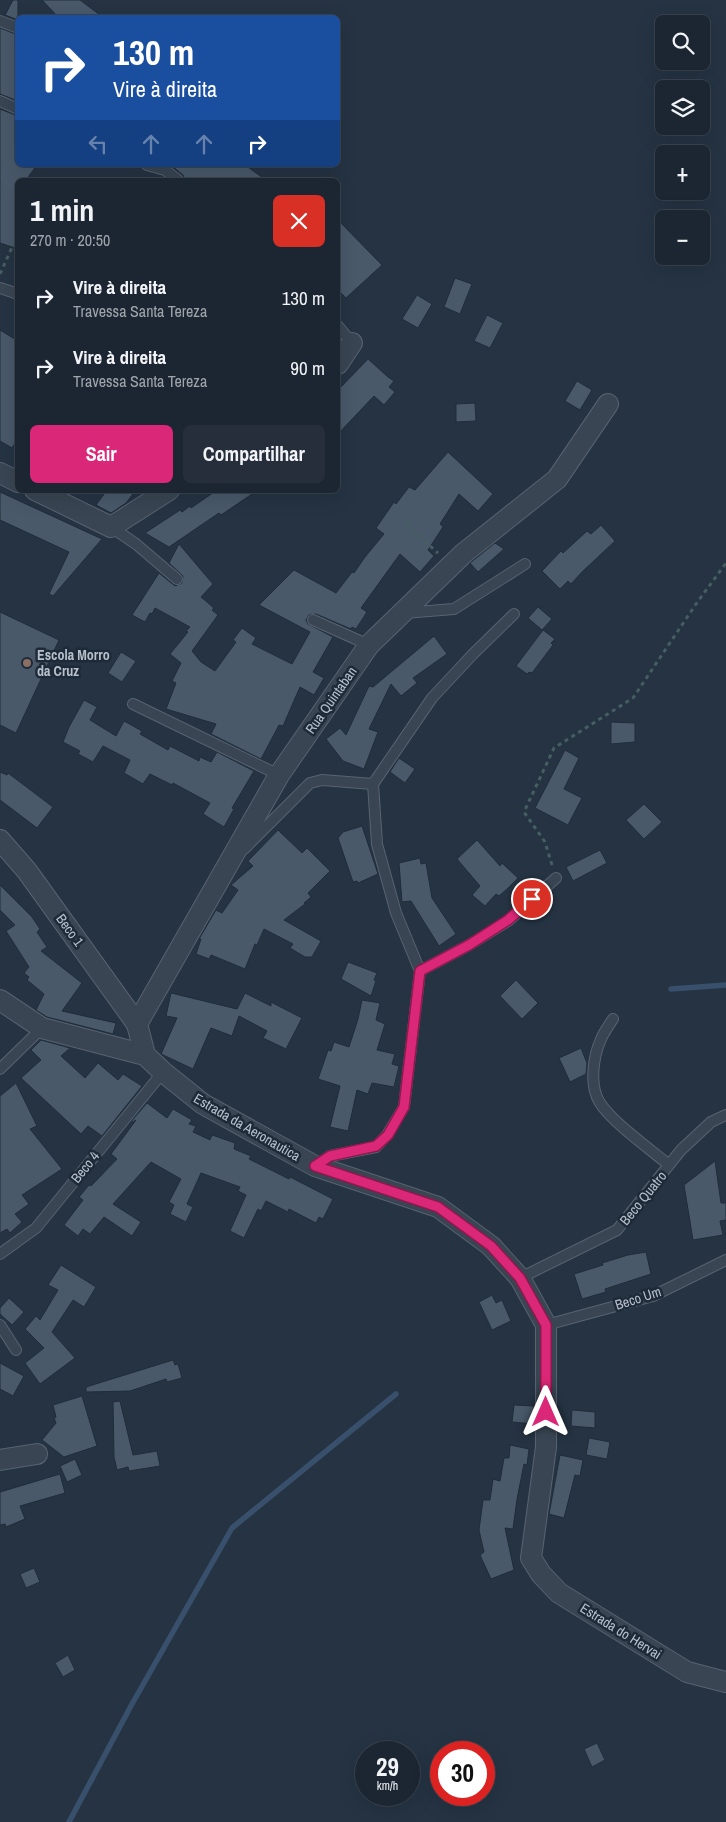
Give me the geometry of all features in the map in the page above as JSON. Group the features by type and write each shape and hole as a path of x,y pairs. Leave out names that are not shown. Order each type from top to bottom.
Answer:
{"street":[{"path":"340,361 352,343"},
{"name":"Rua Quintaban","path":"137,1024 279,774 369,645 464,553 557,479 608,404"},
{"path":"0,473 15,480"},
{"path":"40,493 111,527 165,493"},
{"name":"Beco 1","path":"0,840 27,871 137,1024"},
{"path":"0,1000 42,1028 145,1055 137,1024"},
{"name":"Estrada da Aeronautica","path":"145,1055 203,1104 315,1166 438,1207 491,1246 520,1278 546,1325 546,1448 530,1558"},
{"path":"0,1460 37,1454"},
{"name":"Estrada do Hervai","path":"530,1558 541,1574 559,1593 688,1672 726,1682"}],"lane":[{"path":"0,21 15,27"},
{"path":"0,101 15,108"},
{"path":"154,167 165,170 175,178"},
{"path":"0,288 15,293"},
{"path":"340,328 352,343"},
{"path":"111,527 136,544 176,579"},
{"path":"400,614 454,609 525,564"},
{"path":"315,1166 330,1156 376,1146 388,1135 404,1107 420,971 396,913 377,844 373,784 432,698 514,614"},
{"path":"313,620 369,645"},
{"path":"133,704 279,774"},
{"path":"228,865 310,783 322,780 373,784"},
{"path":"420,971 469,945 508,920 556,878"},
{"path":"613,1019 601,1038 594,1063 594,1087 599,1102 610,1115 670,1165"},
{"path":"0,1069 42,1028"},
{"name":"Beco 4","path":"0,1254 36,1228 163,1072"},
{"name":"Beco Quatro","path":"520,1278 617,1230 681,1150 711,1122 726,1115"},
{"name":"Beco Um","path":"546,1325 653,1296 726,1260"},
{"path":"0,1325 16,1350"}],"path":[{"path":"0,274 15,241"},
{"path":"406,525 451,565"},
{"path":"556,878 545,842 524,812 554,748 633,698 726,563"}],"building":[{"path":"13,0 18,0 18,15 15,15 15,19 5,15"},
{"path":"42,0 80,0 100,15 56,15"},
{"path":"0,28 15,34 15,100 0,94"},
{"path":"0,109 15,115 15,167 36,167 27,178 15,178 15,248 0,243"},
{"path":"173,167 248,167 263,178 184,178"},
{"path":"340,222 382,265 346,298 340,292"},
{"path":"455,278 472,284 460,314 444,307"},
{"path":"417,295 432,304 418,328 402,319"},
{"path":"487,315 503,323 490,348 474,341"},
{"path":"0,330 15,339 15,443 12,448 0,441"},
{"path":"368,359 394,381 389,387 395,392 384,405 374,396 340,432 340,388"},
{"path":"577,381 592,390 580,410 565,401"},
{"path":"475,403 476,421 456,422 456,404"},
{"path":"448,452 493,494 478,511 459,494 440,524 443,527 428,550 434,556 420,572 400,554 361,608 367,612 356,629 352,627 351,629 316,614 309,615 306,620 308,624 333,637 313,672 324,678 314,695 300,687 283,726 279,725 261,759 211,734 216,724 166,709 176,683 172,681 181,663 170,654 190,627 155,608 145,622 132,615 159,573 175,586 182,583 183,576 169,563 179,544 213,584 201,597 214,608 212,610 218,615 192,651 201,662 215,671 236,642 233,640 242,628 256,638 252,644 292,664 310,632 259,605 294,570 336,593 384,534 376,528 394,502 396,504 409,487 415,490"},
{"path":"0,492 102,539 53,596 49,594 69,552 0,520"},
{"path":"105,493 134,493 126,503 111,513 96,505"},
{"path":"213,493 254,493 221,515 219,513 169,547 145,533 180,510 182,512 190,506 191,508"},
{"path":"601,525 615,541 571,584 568,581 560,589 542,571 561,551 563,553 587,531 591,534"},
{"path":"495,543 504,549 478,572 470,563"},
{"path":"538,607 552,619 542,630 528,618"},
{"path":"0,612 59,640 16,733 0,725"},
{"path":"543,630 555,639 551,643 553,645 532,673 529,672 527,674 516,666"},
{"path":"434,636 447,654 413,678 417,683 401,696 391,684 369,729 378,732 364,769 343,761 326,739 340,728 346,735 369,686 373,687"},
{"path":"121,652 136,661 122,682 108,673"},
{"path":"84,700 97,707 90,720 116,736 124,721 142,731 140,734 168,750 170,746 199,761 200,757 211,762 217,752 254,771 232,808 234,809 224,827 203,814 210,803 173,783 172,785 150,774 143,784 124,773 130,760 103,746 93,762 78,754 80,751 63,742"},
{"path":"611,722 635,723 635,742 611,744"},
{"path":"565,750 579,758 564,789 582,798 568,825 535,808"},
{"path":"399,758 415,769 405,783 390,772"},
{"path":"0,772 7,775 8,773 53,807 37,828 0,800"},
{"path":"644,804 662,822 644,839 626,820"},
{"path":"362,826 378,874 358,883 357,881 353,882 338,838 343,832"},
{"path":"278,830 302,853 307,848 330,871 308,893 311,897 305,904 284,920 321,941 312,957 305,957 290,948 293,944 264,929 257,945 255,944 245,969 211,955 209,959 196,954 201,939 199,939 216,910 222,913 238,890 231,885 253,866 248,861"},
{"path":"477,840 500,866 502,863 518,878 499,896 496,894 485,906 472,895 480,886 457,859"},
{"path":"600,850 607,863 573,881 566,867"},
{"path":"420,858 421,864 426,863 432,898 456,934 439,946 411,901 402,902 399,863"},
{"path":"0,885 32,917 40,929 37,932 47,947 41,951 82,983 62,1011 116,1023 113,1034 47,1017 36,1010 44,994 27,980 29,977 24,973 29,967 6,931 15,925 0,910"},
{"path":"348,962 377,973 371,996 341,979"},
{"path":"516,980 538,1003 522,1019 500,996"},
{"path":"171,993 237,1009 245,993 271,1006 271,1002 302,1018 286,1049 263,1038 267,1031 239,1016 232,1036 211,1028 193,1069 161,1054 177,1018 166,1016"},
{"path":"362,1000 380,1003 376,1020 385,1024 377,1050 395,1054 392,1064 399,1066 394,1087 372,1083 368,1094 357,1090 348,1131 330,1127 340,1086 318,1079 328,1050 331,1051 334,1042 349,1047"},
{"path":"41,1040 70,1048 61,1056 85,1078 98,1063 118,1080 123,1074 142,1086 102,1136 88,1126 81,1134 21,1078 41,1060 31,1050"},
{"path":"581,1048 587,1063 586,1074 570,1082 559,1058"},
{"path":"16,1083 37,1126 30,1129 62,1169 22,1195 29,1204 15,1214 22,1222 10,1233 7,1229 0,1233 0,1096"},
{"path":"147,1103 167,1118 173,1109 192,1120 189,1124 196,1126 193,1132 210,1140 212,1135 235,1143 234,1149 251,1156 249,1159 333,1199 323,1219 319,1217 316,1223 289,1209 288,1212 266,1201 261,1211 258,1209 244,1238 230,1231 246,1195 238,1191 240,1187 201,1173 187,1204 193,1207 186,1222 170,1214 174,1205 169,1202 181,1179 151,1162 113,1204 141,1222 132,1236 104,1217 90,1234 83,1229 78,1236 64,1225 83,1200 79,1197 117,1159 111,1154 136,1120 129,1124"},
{"path":"715,1161 721,1203 726,1203 726,1220 720,1221 723,1235 693,1240 684,1185"},
{"path":"646,1252 651,1274 605,1289 606,1292 582,1299 574,1274 628,1255"},
{"path":"61,1265 96,1287 84,1307 73,1300 52,1332 75,1358 40,1384 25,1363 44,1348 25,1329 36,1316 40,1320 58,1290 48,1285"},
{"path":"492,1295 496,1303 502,1300 511,1321 492,1330 479,1302"},
{"path":"9,1298 24,1312 12,1325 0,1314 0,1308"},
{"path":"173,1360 175,1365 178,1364 182,1378 167,1382 166,1379 130,1391 86,1392 86,1387"},
{"path":"0,1363 24,1376 13,1396 0,1389"},
{"path":"82,1396 97,1446 64,1457 42,1440 56,1423 53,1405"},
{"path":"120,1401 133,1455 157,1451 160,1466 129,1471 128,1467 117,1470 114,1457 113,1402"},
{"path":"514,1405 534,1406 534,1424 512,1422"},
{"path":"572,1410 595,1412 595,1428 571,1426"},
{"path":"589,1438 610,1442 607,1459 586,1455"},
{"path":"510,1445 529,1449 527,1465 524,1464 517,1499 513,1529 505,1528 514,1570 491,1579 480,1555 484,1552 479,1530 483,1500 490,1500 493,1479 500,1481 504,1458 509,1458"},
{"path":"560,1455 583,1460 580,1476 575,1475 564,1518 549,1514"},
{"path":"75,1459 82,1475 67,1482 60,1466"},
{"path":"60,1474 65,1493 20,1506 25,1519 6,1527 5,1524 0,1525 0,1492"},
{"path":"34,1568 40,1582 26,1588 20,1574"},
{"path":"68,1655 75,1670 63,1677 55,1663"},
{"path":"597,1743 605,1760 592,1767 584,1749"}],"waterway":[{"path":"671,989 726,985"},
{"path":"69,1822 132,1704 232,1528 396,1394"}],"place":[{"name":"Escola Morro da Cruz","path":"27,663"}],"route":[{"path":"532,899 508,920 469,945 420,971 404,1107 388,1135 376,1146 358,1152 330,1156 315,1166 438,1207 491,1246 520,1278 546,1325 546,1412"}]}
